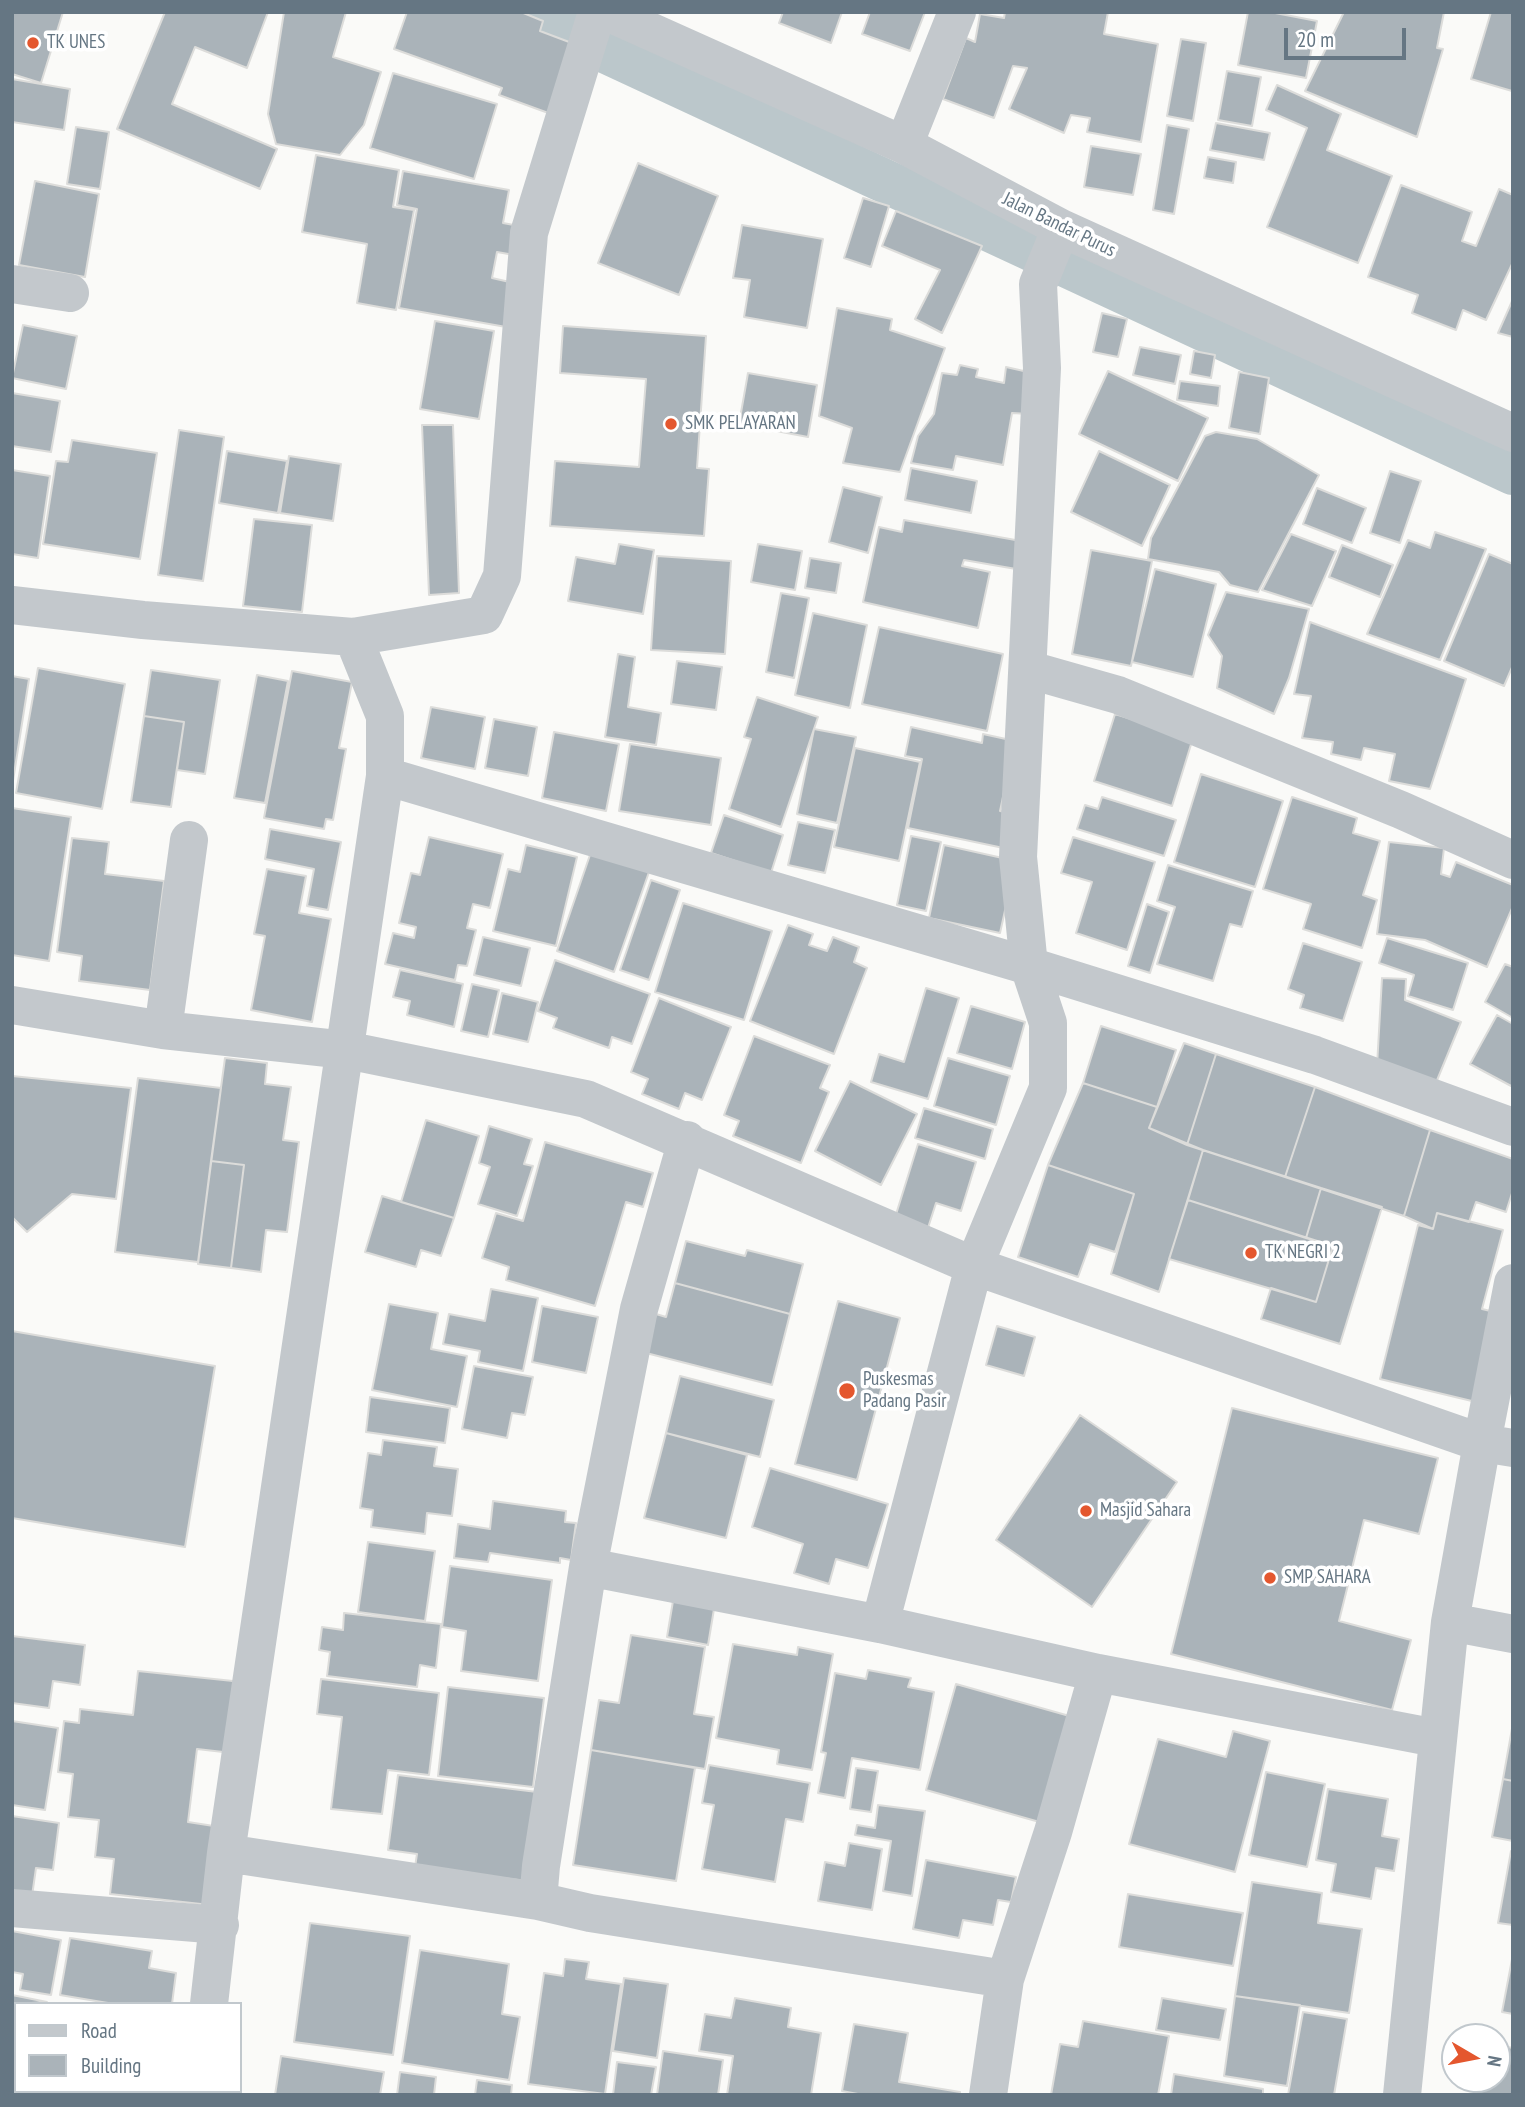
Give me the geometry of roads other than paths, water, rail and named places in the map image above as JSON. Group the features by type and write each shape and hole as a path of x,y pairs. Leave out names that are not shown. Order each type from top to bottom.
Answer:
{"street":[{"path":"904,145 957,12"},
{"path":"12,605 143,621 353,637 484,615 502,576 529,233 594,30"},
{"name":"Jalan Bandar Purus","path":"594,30 904,145 1050,254 1513,433"},
{"path":"880,1624 974,1266 1048,1088 1048,1023 1029,966 1018,858 1050,254"},
{"path":"12,284 70,293"},
{"path":"209,2002 226,1853 385,776 385,716 353,637"},
{"path":"1030,670 1118,695 1401,810 1513,860"},
{"path":"385,776 1029,966 1315,1055 1513,1127"},
{"path":"163,1030 189,840"},
{"path":"12,1005 163,1030 346,1050 586,1099 687,1140 974,1266 1497,1445"},
{"path":"538,1901 588,1567 639,1309 687,1140"},
{"path":"1402,2095 1436,1738 1450,1622 1497,1445 1513,1283"},
{"path":"588,1567 880,1624 1098,1673 1436,1738"},
{"path":"1450,1622 1513,1634"},
{"path":"988,2095 1005,1979 1053,1832 1098,1673"},
{"path":"226,1853 538,1901 590,1913 1005,1979"},
{"path":"12,1908 220,1925"}],"waterway":[{"path":"521,12 1513,473"}],"place":[{"name":"TK UNES","path":"33,43"},
{"name":"SMK PELAYARAN","path":"671,424"},
{"name":"TK NEGRI 2","path":"1251,1253"},
{"name":"Puskesmas Padang Pasir","path":"847,1391"},
{"name":"Masjid Sahara","path":"1086,1511"},
{"name":"SMP SAHARA","path":"1270,1578"}]}
